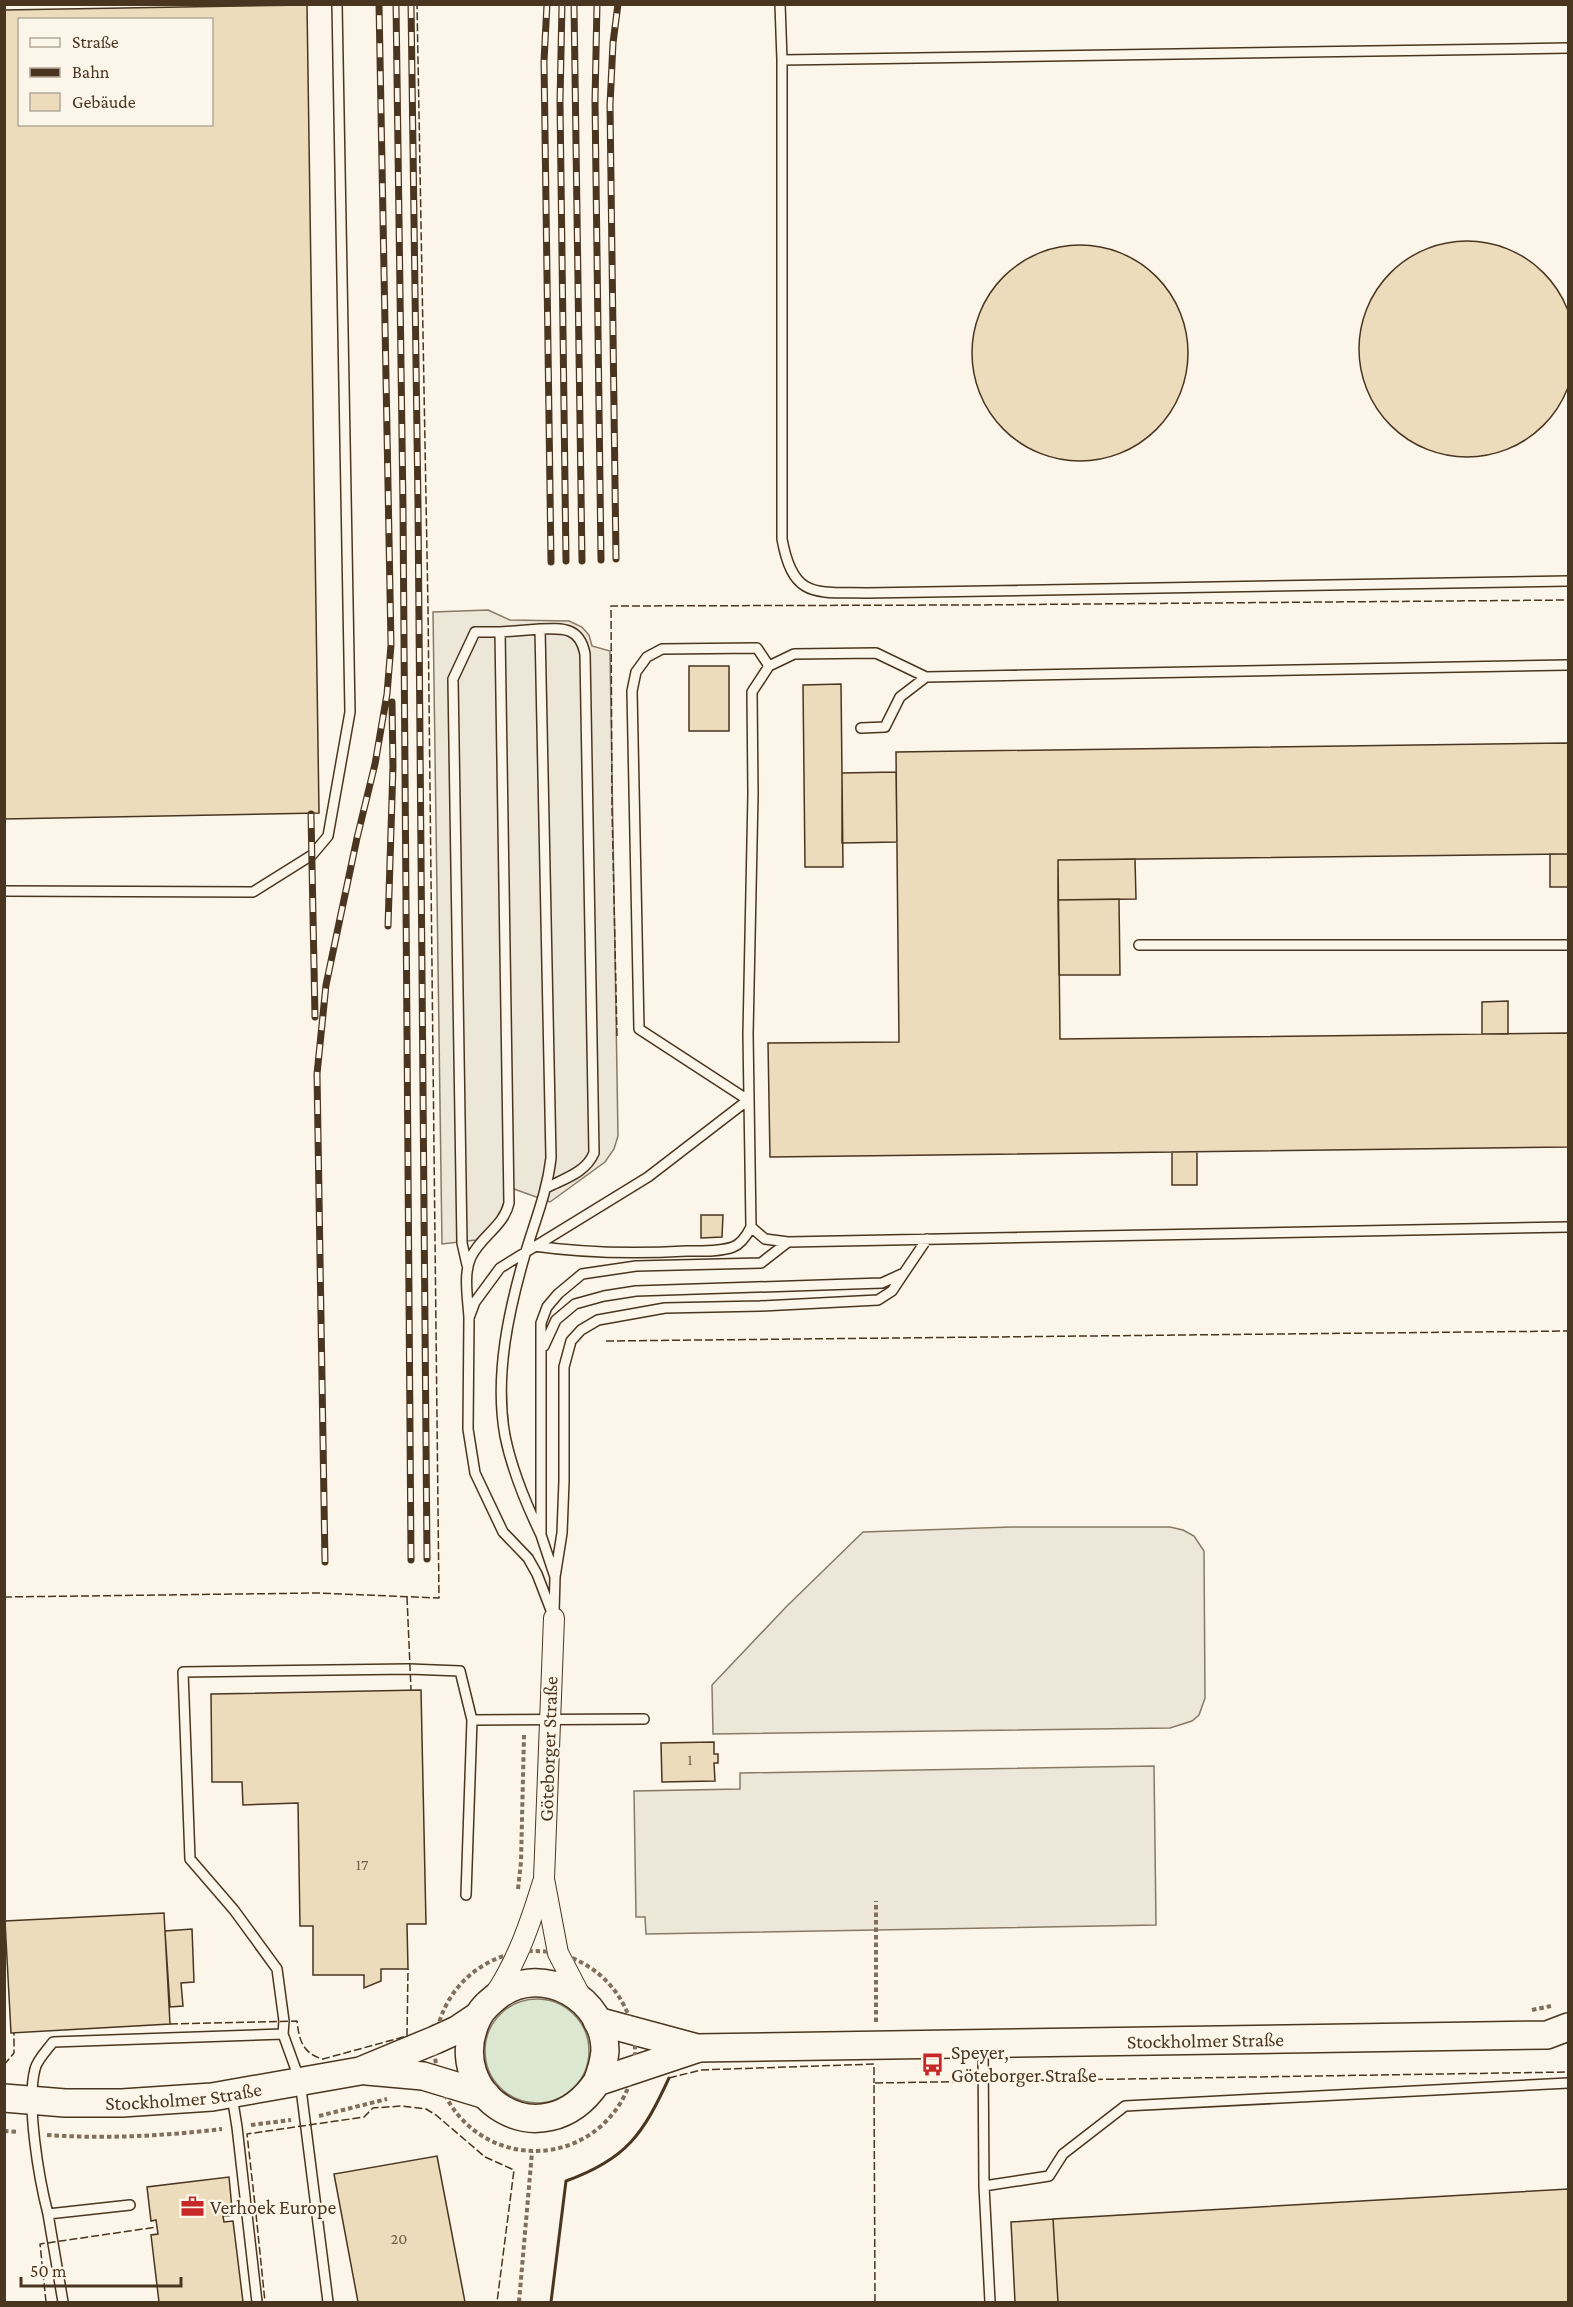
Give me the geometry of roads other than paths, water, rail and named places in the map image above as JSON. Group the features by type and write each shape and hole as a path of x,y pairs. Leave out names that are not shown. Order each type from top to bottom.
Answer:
{"street":[{"name":"Göteborger Straße","path":"554,1618 544,1879 558,1953 590,2011"},
{"name":"Göteborger Straße","path":"485,2008 507,1977 506,1952 531,1921 544,1879"},
{"name":"Stockholmer Straße","path":"4,2098 122,2103 177,2100 231,2094 360,2071 457,2030 505,1991 520,1985 537,1983 554,1985 569,1991 590,2011 602,2032 605,2050 603,2066 597,2082 588,2095 576,2106 561,2114 545,2118 528,2118 512,2114 486,2096 475,2078 469,2057 470,2036 485,2008"},
{"name":"Stockholmer Straße","path":"590,2011 634,2032 697,2048 1547,2035 1569,2027"},
{"name":"Stockholmer Straße","path":"597,2082 697,2048"},
{"name":"Stockholmer Straße","path":"360,2071 407,2074 439,2081 486,2096"}],"lane":[{"path":"4,891 253,892 312,855 328,836 350,712 337,4"},
{"path":"780,4 782,539 786,560 792,574 800,583 824,592 867,592 1569,581"},
{"path":"782,60 1569,48"},
{"path":"548,1187 583,1169 590,1162 594,1153 585,654 583,642 574,633 557,628 475,632 453,678 462,1243 468,1268 469,1318 468,1429 475,1473 503,1532 528,1558 537,1574 554,1618"},
{"path":"540,629 551,1147 548,1187 510,1315 505,1347 503,1402 505,1436 528,1508 541,1535 555,1577"},
{"path":"468,1268 472,1256 506,1215 509,1203 500,632"},
{"path":"748,1100 639,1029 632,692 636,672 647,657 662,649 757,648 769,666"},
{"path":"530,1248 658,1253 719,1250 735,1247 746,1237 751,1227 748,1100 752,692 769,666 794,654 876,653 926,677 1569,665"},
{"path":"861,728 885,727 900,697 926,677"},
{"path":"1139,945 1569,945"},
{"path":"469,1318 475,1302 500,1268 648,1176 748,1100"},
{"path":"751,1227 765,1239 788,1242 1569,1227"},
{"path":"554,1618 555,1577 562,1533 564,1366 571,1341 581,1330 598,1320 665,1308 771,1306 878,1300 892,1291 927,1239"},
{"path":"541,1535 541,1323 548,1306 558,1294 582,1274 636,1266 761,1263 788,1242"},
{"path":"541,1357 547,1336 556,1320 575,1304 604,1296 636,1291 882,1283 904,1273"},
{"path":"328,2302 300,2081 284,2034 285,2021 277,1969 234,1910 190,1859 183,1672 409,1669 460,1671 472,1720 466,1894"},
{"path":"472,1720 644,1719"},
{"path":"63,2302 42,2188 32,2100 35,2067 53,2042 284,2034"},
{"path":"983,2044 984,2186 990,2302"},
{"path":"984,2186 1049,2176 1063,2154 1125,2106 1569,2083"},
{"path":"231,2094 237,2127 257,2302"},
{"path":"48,2214 130,2205"}],"railway":[{"path":"325,1562 317,1074 326,985 375,764 387,694 391,645 379,4"},
{"path":"396,4 403,508 411,1560"},
{"path":"411,4 418,506 427,1559"},
{"path":"547,4 544,61 551,562"},
{"path":"562,4 560,102 566,561"},
{"path":"574,4 582,561"},
{"path":"597,4 595,101 601,560"},
{"path":"616,559 610,105 613,43 618,4"},
{"path":"388,926 393,766 392,702"},
{"path":"311,814 315,1017"}],"place":[{"name":"Speyer, Göteborger Straße","path":"933,2064"},
{"name":"Verhoek Europe","path":"192,2207"}]}
